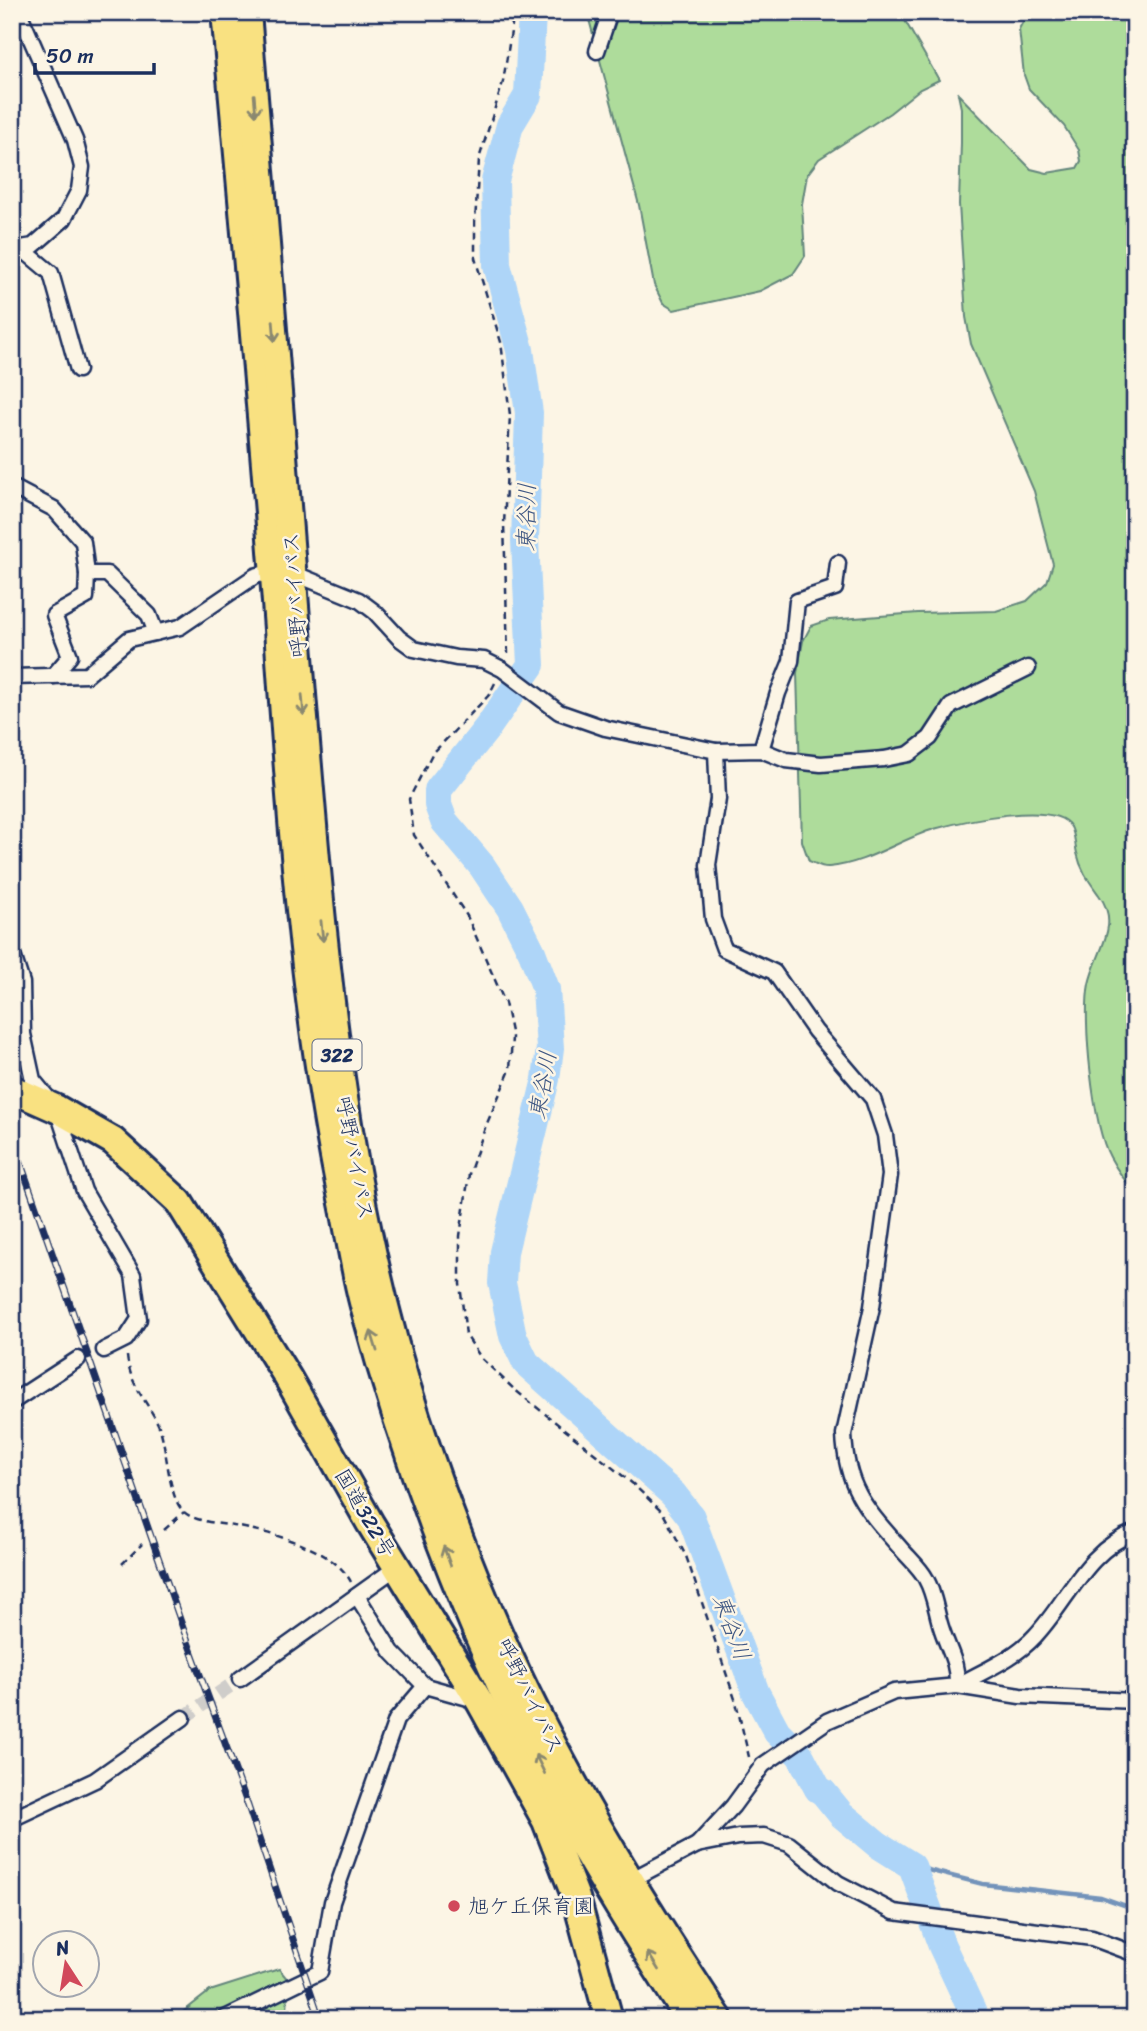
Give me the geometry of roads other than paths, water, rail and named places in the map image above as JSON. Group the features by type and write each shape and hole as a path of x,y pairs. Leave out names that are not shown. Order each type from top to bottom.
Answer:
{"highway":[{"name":"呼野バイパス","path":"225,12 331,1014 345,1110 380,1287 417,1419 500,1637 557,1753 632,1881 719,2019"},
{"name":"呼野バイパス","path":"247,12 283,572 289,803 314,1044 362,1301 404,1437 453,1573 508,1699 554,1793 605,1885 689,2019"},
{"name":"国道322号","path":"12,1089 57,1109 113,1141 179,1202 288,1378 397,1567 480,1702 546,1821 576,1898 609,2019"}],"street":[{"path":"17,251 33,246 64,219 79,190 82,167 75,140 19,12"},
{"path":"597,51 610,12"},
{"path":"17,251 51,273 78,370"},
{"path":"12,487 54,509 83,542 88,574 86,597 54,615 70,656 53,676"},
{"path":"761,750 778,693 792,661 797,601 835,588 838,563"},
{"path":"12,677 87,675 129,639 180,627 255,576 283,572 359,600 375,611 399,638 414,649 456,658 484,660 502,669 559,712 605,728 716,751 761,750 786,760 821,764 884,759 909,754 930,738 951,706 1028,668"},
{"path":"88,574 107,574 149,615 156,633"},
{"path":"716,751 718,799 708,865 713,919 724,949 774,972 815,1031 873,1100 885,1135 890,1175 872,1307 844,1434 845,1451 848,1467 862,1503 926,1577 957,1669 957,1686"},
{"path":"12,952 22,983 23,1034 33,1080 57,1109 84,1191 133,1275 139,1319 125,1339 104,1350"},
{"path":"12,1402 78,1359"},
{"path":"957,1686 1017,1652 1035,1636 1094,1557 1112,1543 1135,1532"},
{"path":"240,1679 397,1567"},
{"path":"357,1595 392,1652 425,1686 480,1702"},
{"path":"223,2019 320,1972 332,1902 396,1720 425,1686"},
{"path":"697,1845 733,1806 763,1765 827,1721 894,1692 957,1686 1020,1696 1135,1701"},
{"path":"12,1819 95,1780 183,1718"},
{"path":"605,1885 632,1881 697,1845 738,1837 764,1836 789,1843 838,1883 894,1912 1092,1938 1135,1954"}],"waterway":[{"name":"東谷川","path":"532,12 528,95 510,125 495,181 497,265 520,350 529,413 525,541 531,665 488,727 438,790 438,805 444,821 482,866 510,908 532,952 546,989 550,1048 546,1079 504,1252 502,1283 513,1336 526,1363 673,1494 691,1517 756,1693 777,1732 800,1755 818,1789 841,1814 877,1844 912,1866 942,1946 976,2019"},
{"path":"912,1866 983,1884 1101,1897 1135,1909"}],"tunnel":[{"path":"78,1359 104,1350"},
{"path":"183,1718 240,1679"}],"railway":[{"path":"12,1138 248,1806 320,2019"}],"place":[{"name":"旭ケ丘保育園","path":"454,1906"}]}
